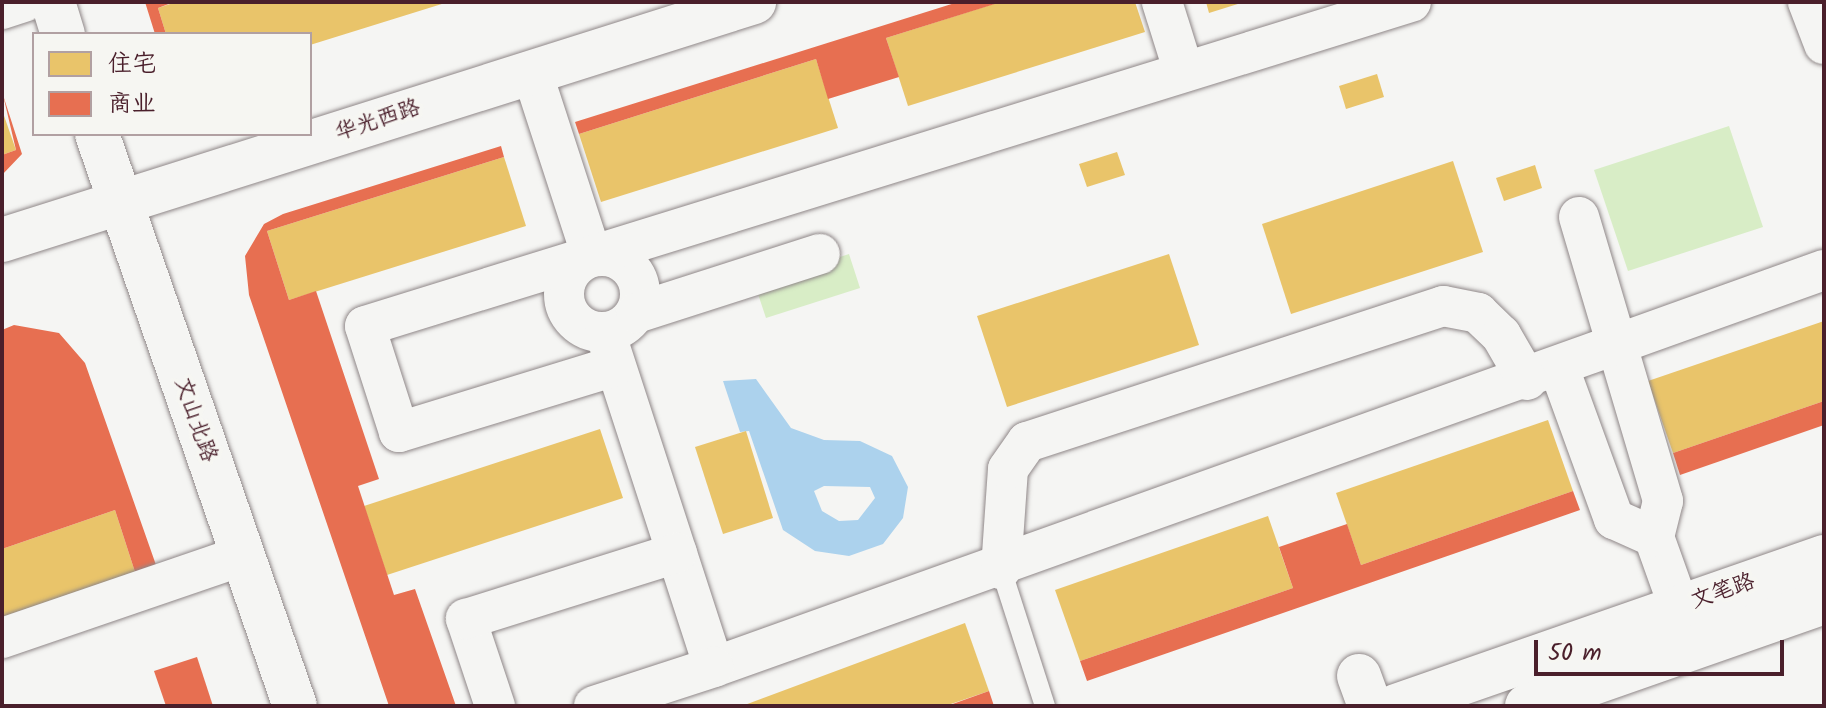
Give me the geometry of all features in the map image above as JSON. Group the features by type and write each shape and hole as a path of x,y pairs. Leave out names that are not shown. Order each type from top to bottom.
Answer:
{"main road":[{"path":"53,2 62,32"},
{"name":"华光西路","path":"2,240 748,3"},
{"name":"文山北路","path":"98,136 295,706"},
{"name":"文笔路","path":"1396,706 1824,557"},
{"name":"文笔路","path":"1527,706 1824,602"}],"street":[{"path":"2,9 24,2"},
{"path":"1162,2 1184,72"},
{"path":"820,254 399,432 365,326 1411,2"},
{"path":"1808,2 1824,44"},
{"path":"532,72 592,257"},
{"path":"1579,217 1621,345 1623,383 1663,501 1654,537 1679,607"},
{"path":"618,337 581,326 564,294 572,271 592,257 628,266 640,288 618,337 677,553 714,667"},
{"path":"594,706 1001,569 1824,270"},
{"path":"1001,569 1008,469 1027,442 1443,306 1478,313 1543,374 1614,519 1654,537"},
{"path":"495,706 466,619 677,553"},
{"path":"2,638 242,556"}],"lane":[{"path":"1001,569 1045,706"}],"green space":[{"path":"1729,126 1763,227 1628,271 1594,170"},
{"path":"849,254 860,288 766,318 755,285"}],"water":[{"path":"756,379 791,428 824,440 860,441 892,456 908,487 903,518 883,544 849,556 815,551 783,530 749,431 740,432 723,381","holes":["824,486 870,487 875,498 858,520 839,521 822,511 814,491"]}],"building: 住宅":[{"path":"176,2 445,2 312,44 312,32 165,32 158,8"},
{"path":"1000,2 1135,2 1145,32 908,106 886,38"},
{"path":"1206,2 1241,2 1241,3 1209,13"},
{"path":"816,59 838,128 601,202 579,134"},
{"path":"1377,74 1384,97 1346,109 1339,86"},
{"path":"2,110 16,150 2,155"},
{"path":"1117,152 1125,175 1087,187 1079,164"},
{"path":"504,157 526,226 289,300 267,231"},
{"path":"1453,161 1483,252 1291,314 1262,224"},
{"path":"1535,165 1542,188 1504,201 1496,178"},
{"path":"1169,254 1199,345 1007,407 977,316"},
{"path":"1824,321 1824,401 1673,453 1648,381"},
{"path":"1548,420 1573,491 1361,565 1336,493"},
{"path":"600,429 623,498 387,575 364,506"},
{"path":"746,431 773,518 723,534 695,447"},
{"path":"115,510 135,572 2,617 2,549"},
{"path":"1268,516 1293,588 1080,661 1055,590"},
{"path":"965,623 989,691 945,706 742,706"}],"building: 商业":[{"path":"145,2 174,2 158,8 165,32 154,32"},
{"path":"958,2 998,3 886,38 899,77 828,99 816,59 579,134 575,122"},
{"path":"3,95 22,154 2,175 2,155 16,150"},
{"path":"501,146 504,157 267,231 289,300 316,291 379,479 358,486 394,595 415,589 456,706 389,706 249,295 245,256 264,224 283,214"},
{"path":"14,325 59,333 85,363 156,565 135,572 115,510 2,549 2,330"},
{"path":"1824,401 1824,425 1680,475 1673,453"},
{"path":"1573,491 1580,510 1087,681 1080,661 1293,588 1279,547 1347,524 1361,565"},
{"path":"197,657 213,706 166,706 154,671"},
{"path":"989,691 994,706 947,706"}]}
